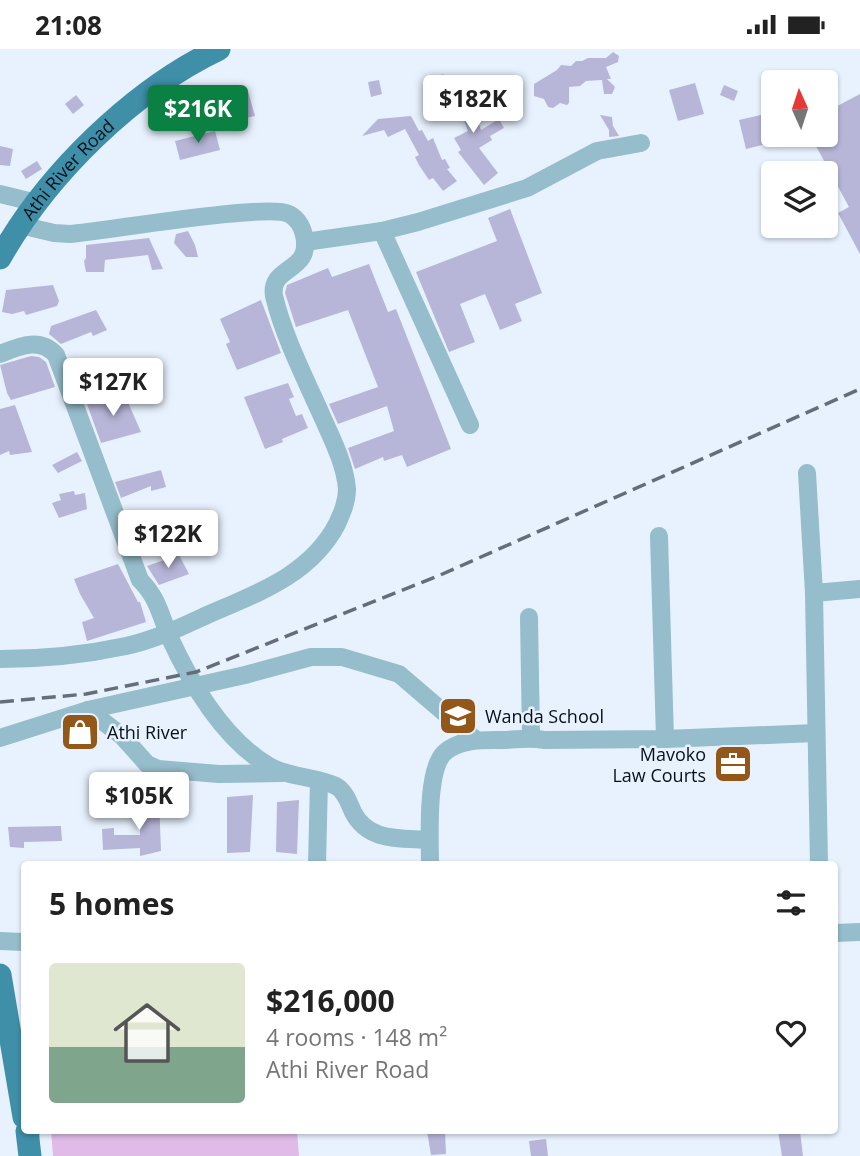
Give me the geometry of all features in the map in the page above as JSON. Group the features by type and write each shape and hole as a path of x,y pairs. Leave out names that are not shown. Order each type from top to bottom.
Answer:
{"main road":[{"name":"Athi River Road","path":"0,258 37,203 81,152 117,116 167,78 219,49"},
{"path":"0,975 21,1099"},
{"path":"27,1134 30,1156"}],"street":[{"path":"305,242 382,231 527,188 597,151 641,143"},
{"path":"0,194 37,203"},
{"path":"0,659 44,659 128,646 168,633 249,597 296,572 320,549 342,513 347,490 332,438 299,365 273,289 280,275 304,257 305,242 300,224 288,213 250,212 70,234 20,225"},
{"path":"382,231 470,425"},
{"path":"0,354 32,343 48,347 56,355 140,580 156,599 168,633 197,687 245,749 282,773"},
{"path":"807,473 814,593 819,861"},
{"path":"659,536 666,739"},
{"path":"814,593 860,590"},
{"path":"529,617 531,737"},
{"path":"0,738 88,710 197,687 311,657 342,657 399,674 476,740"},
{"path":"88,710 122,736 147,764 158,769 219,774 282,773 319,781 338,787 347,798 358,821 369,832 384,837 428,840"},
{"path":"430,861 428,840 433,784 442,754 454,746 476,740 531,737 544,740 666,739 816,733"},
{"path":"317,861 319,781"},
{"path":"838,933 860,932"},
{"path":"0,941 21,941"}],"shaded area":[{"path":"36,1134 40,1134 38,1156"},
{"path":"51,1134 297,1134 299,1156 53,1156"}],"building":[{"path":"613,52 619,56 618,62 606,67 611,79 607,79 615,87 612,94 604,94 602,80 586,81 580,86 569,87 567,105 560,103 553,108 548,107 544,99 534,96 534,84 561,65 571,66 576,61 588,58 606,58"},
{"path":"443,74 460,96 469,93 481,130 499,119 504,128 490,136 492,140 479,148 498,173 484,185 458,152 461,150 454,138 468,131 459,106 453,108 441,75"},
{"path":"379,80 382,94 371,97 368,82"},
{"path":"695,83 704,114 678,121 669,90"},
{"path":"724,85 738,91 734,101 720,95"},
{"path":"247,88 255,116 246,118 239,91"},
{"path":"860,94 860,254 838,213 849,207 838,187 838,161 824,161 816,147 838,147 838,106"},
{"path":"76,95 84,105 73,114 65,104"},
{"path":"600,115 612,117 613,126 619,136 609,137 609,130"},
{"path":"761,115 761,145 746,149 739,120"},
{"path":"411,116 428,141 433,138 442,160 445,159 450,168 447,169 457,181 443,191 433,178 429,180 419,165 415,157 419,155 405,129 388,137 384,130 362,136 378,119"},
{"path":"215,131 220,150 180,160 175,141"},
{"path":"0,146 13,149 10,166 0,165"},
{"path":"37,161 42,169 26,179 21,171"},
{"path":"510,209 542,293 515,304 522,321 500,330 485,294 460,304 475,342 449,352 416,272 497,241 488,218"},
{"path":"188,231 198,257 186,257 174,243 176,234"},
{"path":"149,238 163,269 152,270 148,255 105,260 104,272 86,272 86,245"},
{"path":"369,264 388,312 396,309 451,449 407,467 402,455 384,461 383,457 355,469 348,448 394,431 387,406 338,424 329,404 378,387 348,310 296,327 285,293 287,285 328,268 332,277"},
{"path":"53,285 59,301 57,306 26,315 24,311 12,314 2,312 6,290"},
{"path":"261,300 281,353 237,370 226,344 230,342 220,319"},
{"path":"96,310 107,330 93,336 91,332 61,344 49,334 51,326"},
{"path":"31,356 46,362 55,387 11,400 0,365"},
{"path":"288,383 294,397 289,399 296,416 302,414 308,428 265,449 244,397"},
{"path":"123,391 141,432 101,443 87,404"},
{"path":"15,405 32,452 10,455 9,451 0,455 0,409"},
{"path":"77,452 82,461 58,473 52,465"},
{"path":"161,470 166,487 151,491 151,486 121,498 115,482"},
{"path":"74,491 75,495 85,493 87,509 59,518 52,503 61,500 59,494"},
{"path":"169,516 172,539 141,549 133,530"},
{"path":"179,555 189,574 159,585 147,566"},
{"path":"118,564 140,602 146,622 87,641 82,622 94,618 74,579"},
{"path":"253,795 250,852 227,853 227,797"},
{"path":"159,799 161,851 140,856 140,848 103,850 102,829 114,828 114,835 140,835 139,800"},
{"path":"299,800 297,854 276,852 277,802"},
{"path":"61,826 62,841 24,842 24,848 10,847 8,827"},
{"path":"428,1134 445,1134 446,1154 431,1155"},
{"path":"778,1134 800,1134 803,1156 782,1156"},
{"path":"546,1139 548,1156 531,1156 529,1141"}],"railway":[{"path":"0,702 86,694 196,672 438,576 860,389"}],"place":[{"name":"Wanda School","path":"458,716"},
{"name":"Athi River","path":"80,732"},
{"name":"Mavoko Law Courts","path":"733,764"}]}
